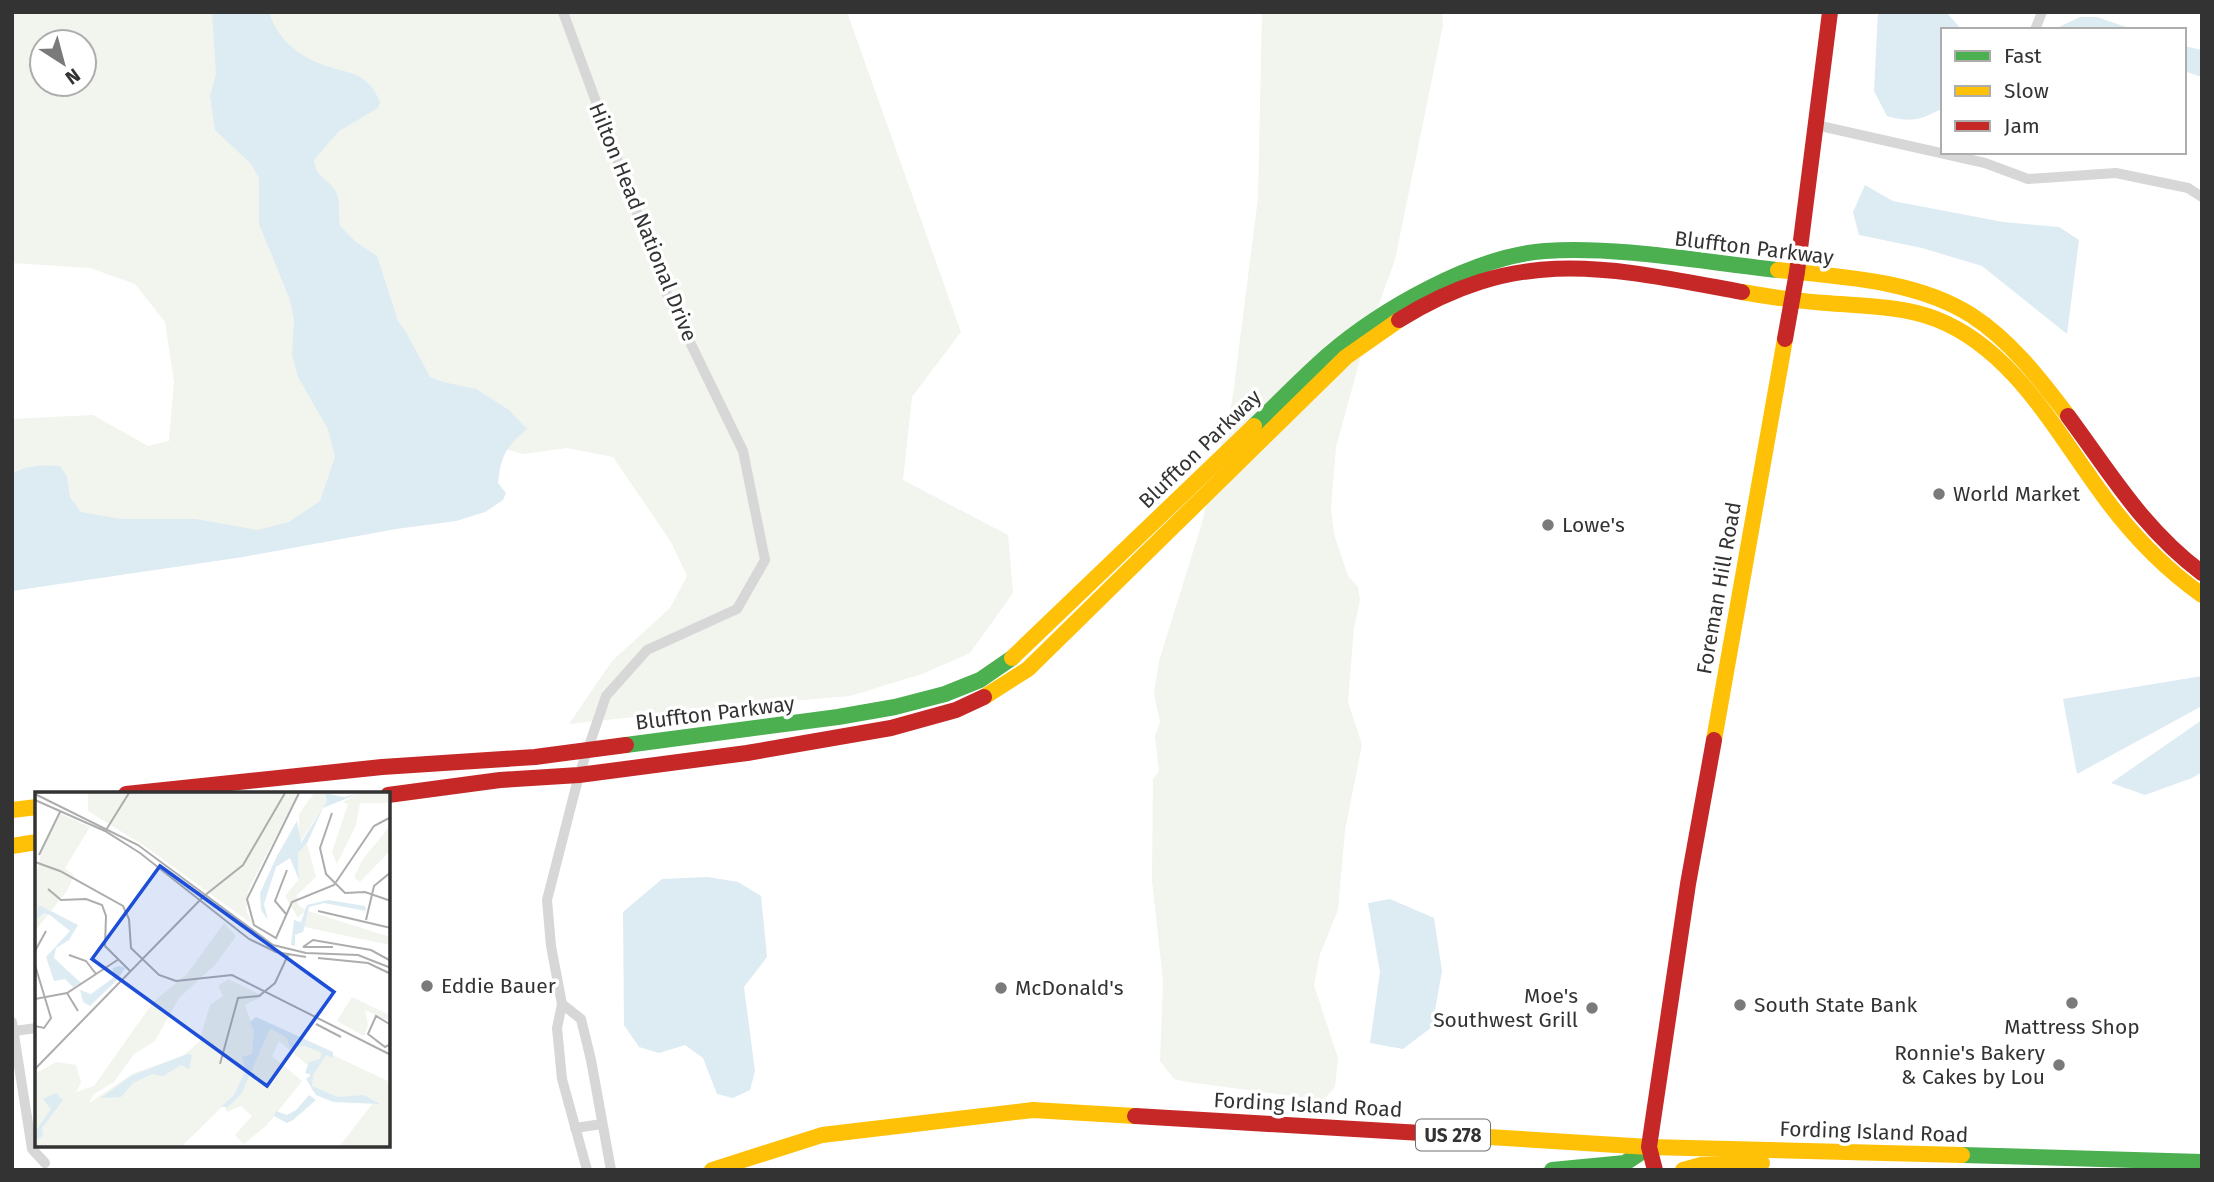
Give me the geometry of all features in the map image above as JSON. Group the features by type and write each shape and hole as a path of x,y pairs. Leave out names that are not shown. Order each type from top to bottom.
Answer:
{"main road":[{"name":"Foreman Hill Road","path":"1655,1170 1649,1146 1688,884 1797,272 1830,12"},
{"name":"Bluffton Parkway","path":"136,792 382,767 534,757 838,718 945,694 980,680 1015,656 1327,356 1359,330 1392,310 1491,261 1531,252 1595,251 1797,272 1917,292 1951,304 1984,324 2015,352 2054,397 2147,525 2182,560 2202,573"},
{"name":"Bluffton Parkway","path":"390,795 500,780 579,775 747,753 891,727 956,710 988,695 1028,669 1346,357 1382,329 1470,283 1558,265 1592,267 1792,300 1923,315 1957,330 1984,347 2008,370 2039,406 2151,555 2182,582 2202,595"},
{"path":"12,810 35,807"},
{"path":"12,846 35,842"},
{"name":"Fording Island Road","path":"712,1170 822,1135 1033,1110 1649,1146 2202,1162"},
{"path":"1552,1170 1625,1164 1649,1146"},
{"path":"1683,1170 1701,1165 1874,1160 1928,1154"}],"street":[{"name":"Hilton Head National Drive","path":"563,12 668,297 743,451 765,560 737,609 647,650 606,696 579,775 547,900 551,946 562,1004 557,1028 562,1079 587,1170"},
{"path":"1816,125 1941,149"},
{"path":"1966,154 1987,158 2028,179 2116,173 2188,188 2202,197"},
{"name":"Hilton Head National Drive","path":"562,1004 581,1019 611,1170"},
{"path":"35,1028 13,1027 32,1149 45,1163"},
{"path":"575,1128 602,1124"}],"shaded area":[{"path":"12,12 239,12 314,292 343,517 12,573 12,419 93,415 148,446 169,441 174,382 165,322 135,284 90,268 12,263"},
{"path":"212,12 269,12 279,33 293,48 311,60 356,75 367,82 376,93 380,102 378,108 339,131 314,160 315,166 336,192 340,226 356,242 377,256 398,321 430,377 476,389 509,410 527,429 509,447 503,458 498,483 506,493 503,500 485,512 456,521 396,529 243,557 12,591 12,474 29,467 60,466 67,476 70,497 81,512 121,519 196,519 257,530 289,522 320,501 335,457 328,429 298,377 292,355 294,321 290,300 259,224 259,178 251,164 215,130 210,96 216,74"},
{"path":"258,12 847,12 961,332 912,397 903,480 1008,535 1013,593 970,653 922,674 850,696 569,724 612,661 670,608 687,576 671,542 613,457 567,448 523,454 464,438 341,279"},
{"path":"1262,12 1442,12 1443,25 1395,260 1364,345 1336,447 1331,508 1334,534 1348,576 1358,587 1360,600 1354,628 1348,702 1362,745 1345,830 1338,910 1320,954 1314,985 1338,1058 1335,1087 1323,1100 1174,1079 1160,1061 1163,981 1152,880 1153,779 1159,771 1155,736 1160,722 1154,694 1159,661 1201,526 1232,402 1258,198"},
{"path":"1878,12 1946,12 1960,28 1941,28 1941,109 1916,119 1887,116 1874,91"},
{"path":"2080,17 2097,17 2129,28 2059,28"},
{"path":"2186,46 2202,50 2202,77 2186,72"},
{"path":"1865,185 1893,201 2003,222 2059,227 2079,240 2067,334 1982,266 1922,248 1859,235 1853,212"},
{"path":"2202,676 2202,706 2077,774 2063,699"},
{"path":"2202,720 2202,772 2145,795 2111,783"},
{"path":"708,877 738,882 761,896 767,957 744,987 755,1071 750,1090 733,1098 717,1094 703,1058 685,1045 659,1053 639,1047 624,1025 623,912 662,879"},
{"path":"1390,899 1434,918 1442,971 1432,1027 1403,1049 1370,1043 1380,972 1368,903"}],"traffic: fast":[{"path":"1254,426 1327,356 1373,321 1429,288 1488,263 1517,255 1573,250 1661,256 1778,270"},
{"path":"626,745 895,707 945,694 980,680 1012,658"},
{"path":"1552,1170 1625,1163 1649,1147"},
{"path":"1962,1155 2202,1162"}],"traffic: slow":[{"path":"1778,270 1878,282 1950,303 1999,336 2035,374 2068,416"},
{"path":"1742,292 1910,311 1936,319 1964,333 2012,372 2051,421 2105,498 2138,538 2175,574 2202,595"},
{"path":"984,697 1028,669 1346,357 1399,320"},
{"path":"1714,740 1785,339"},
{"path":"1012,658 1254,426"},
{"path":"12,810 35,807"},
{"path":"12,846 35,842"},
{"path":"712,1170 822,1135 1033,1110 1135,1116"},
{"path":"1472,1136 1649,1147 1962,1155"},
{"path":"1683,1170 1701,1165 1762,1163"}],"traffic: jam":[{"path":"1785,339 1797,272 1830,12"},
{"path":"1399,320 1443,296 1486,280 1527,271 1567,268 1608,270 1742,292"},
{"path":"2068,416 2145,519 2162,538 2202,573"},
{"path":"390,795 500,780 579,775 747,753 891,728 956,710 984,697"},
{"path":"1655,1170 1649,1147 1688,884 1714,740"},
{"path":"145,792 382,767 535,757 626,745"},
{"path":"1135,1116 1472,1136"}],"place":[{"name":"World Market","path":"1939,494"},
{"name":"Lowe's","path":"1548,525"},
{"name":"Eddie Bauer","path":"427,986"},
{"name":"McDonald's","path":"1001,988"},
{"name":"Mattress Shop","path":"2072,1003"},
{"name":"South State Bank","path":"1740,1005"},
{"name":"Moe's Southwest Grill","path":"1592,1008"},
{"name":"Ronnie's Bakery & Cakes by Lou","path":"2059,1065"}]}
